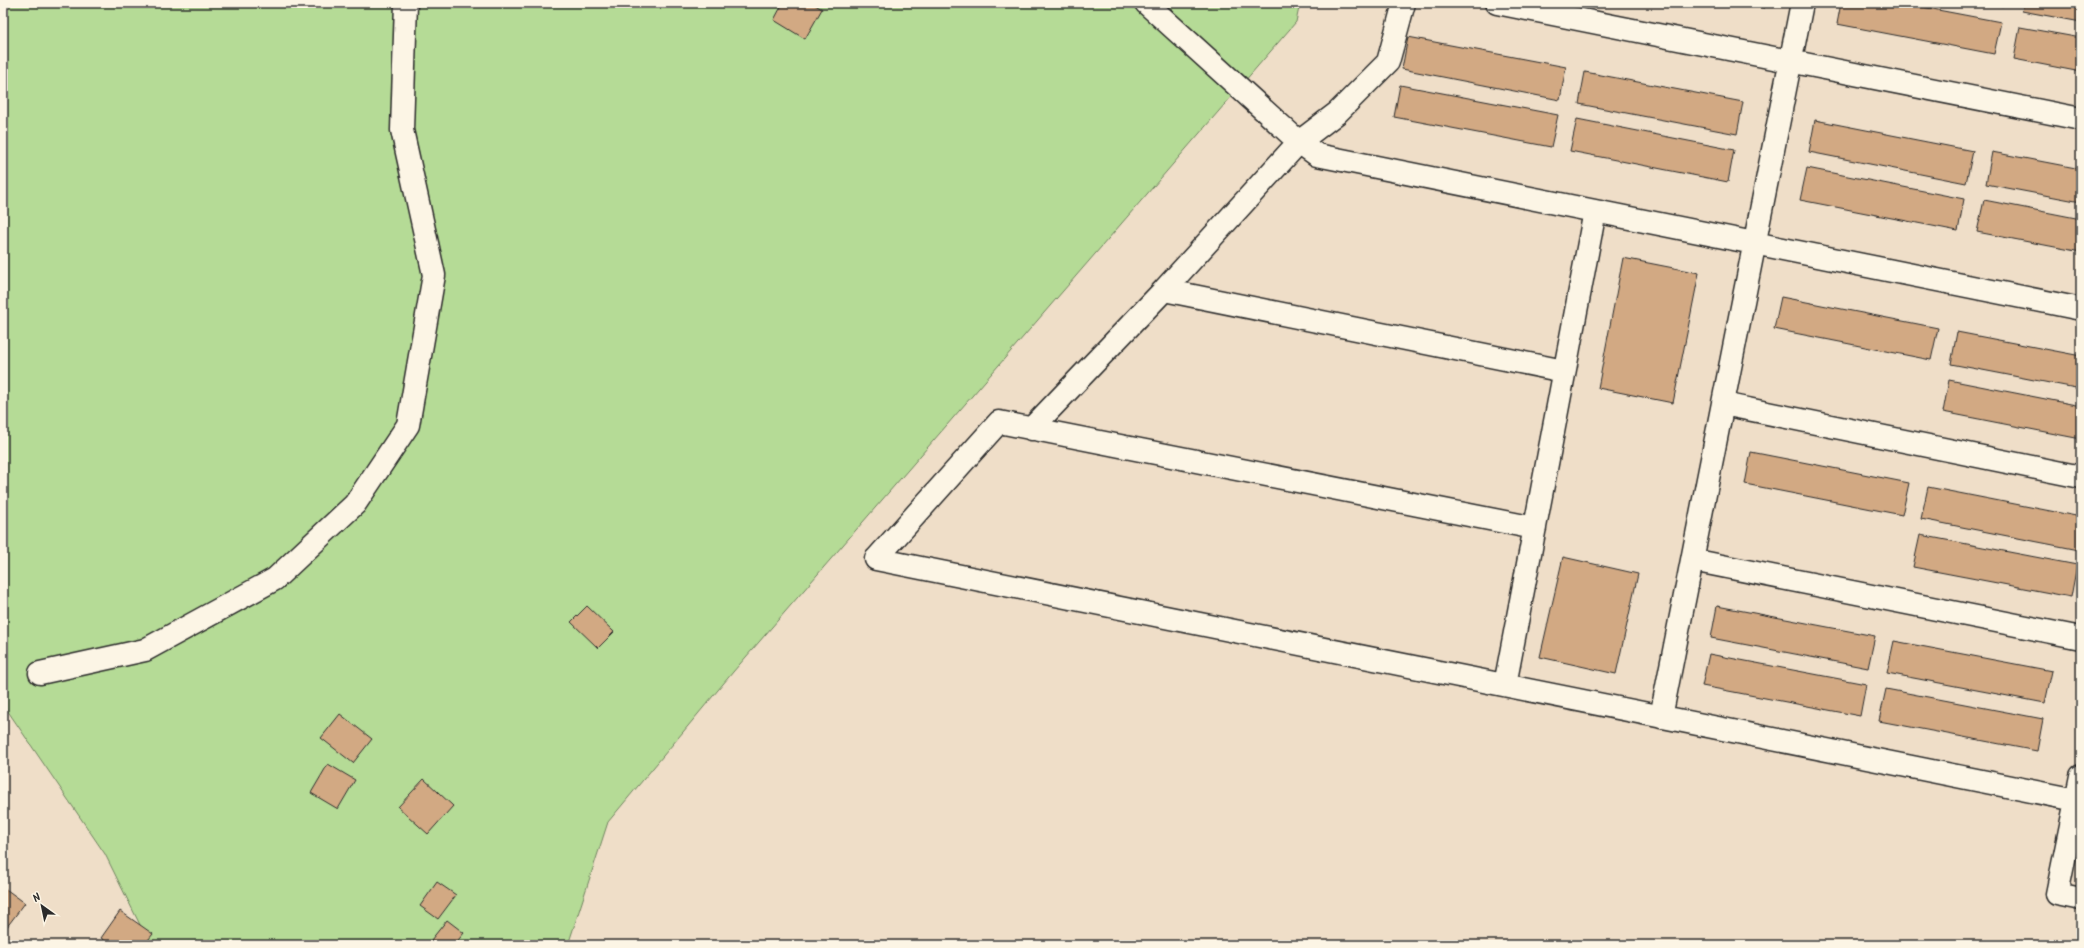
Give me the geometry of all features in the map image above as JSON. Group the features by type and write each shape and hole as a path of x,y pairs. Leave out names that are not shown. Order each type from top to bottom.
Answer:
{"street":[{"path":"40,672 145,650 275,579 355,504 408,425 434,275 402,130 406,3"},
{"path":"1146,3 1299,142 1317,155 2081,309"},
{"path":"1031,429 1164,290 1299,142 1337,113 1388,62 1404,3"},
{"path":"1497,3 2081,119"},
{"path":"1661,717 1802,3"},
{"path":"1505,685 1595,211"},
{"path":"1164,290 1564,371"},
{"path":"1722,404 2081,477"},
{"path":"1535,528 999,422 876,559 2078,801"},
{"path":"1692,560 2081,638"},
{"path":"2081,776 2078,801 2057,894 2081,899"}],"green space":[{"path":"3,3 1300,3 1296,22 733,672 608,822 568,945 150,945 105,854 3,704"}],"building":[{"path":"783,3 812,3 822,9 805,39 774,20"},
{"path":"1739,3 1765,3 1764,8"},
{"path":"1841,3 1901,3 2001,22 1994,54 1837,24"},
{"path":"1986,3 2003,3 2003,6"},
{"path":"2024,3 2081,3 2081,22 2022,11"},
{"path":"2020,27 2081,38 2081,72 2014,59"},
{"path":"1408,37 1566,67 1560,100 1402,69"},
{"path":"1585,72 1743,102 1737,134 1579,104"},
{"path":"1400,85 1558,115 1551,147 1394,117"},
{"path":"1577,119 1734,150 1728,182 1570,151"},
{"path":"1815,120 1973,151 1966,183 1809,152"},
{"path":"1992,152 2081,169 2081,202 1986,184"},
{"path":"1807,168 1964,199 1958,231 1800,200"},
{"path":"1984,200 2081,219 2081,252 1977,232"},
{"path":"1623,258 1699,273 1673,403 1598,388"},
{"path":"1781,297 1938,328 1931,360 1774,329"},
{"path":"1957,332 2081,356 2081,389 1951,364"},
{"path":"1949,380 2081,406 2081,439 1943,412"},
{"path":"1751,452 1909,483 1902,515 1745,484"},
{"path":"1928,487 2081,517 2079,550 1921,519"},
{"path":"1920,535 2077,565 2071,597 1913,567"},
{"path":"1563,557 1638,574 1616,674 1540,657"},
{"path":"587,606 614,632 598,648 571,622"},
{"path":"1717,606 1875,636 1868,668 1711,638"},
{"path":"1894,641 2052,671 2045,703 1887,673"},
{"path":"1709,654 1866,684 1860,716 1702,686"},
{"path":"1886,689 2043,719 2037,751 1879,721"},
{"path":"340,714 372,739 353,763 321,738"},
{"path":"328,764 355,780 338,809 311,793"},
{"path":"424,779 453,806 428,834 398,807"},
{"path":"437,882 456,895 438,919 420,906"},
{"path":"3,887 25,903 3,932"},
{"path":"120,911 153,934 144,945 111,945 101,938"},
{"path":"447,920 464,933 454,945 437,945 431,940"}]}
